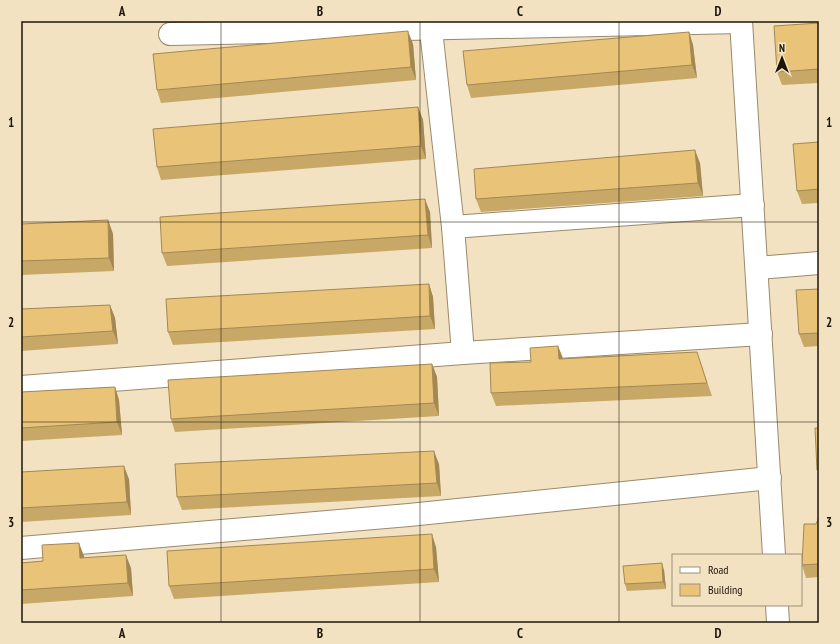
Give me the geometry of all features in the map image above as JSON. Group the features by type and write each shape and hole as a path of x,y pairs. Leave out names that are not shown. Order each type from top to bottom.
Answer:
{"street":[{"path":"170,34 431,25 741,21 774,554"},
{"path":"431,25 453,227 463,353"},
{"path":"453,227 753,205"},
{"path":"757,268 819,263"},
{"path":"21,387 463,353 761,334"},
{"path":"21,548 408,515 770,478"},
{"path":"777,606 778,623"}],"building":[{"path":"819,23 819,69 777,72 774,26"},
{"path":"408,31 411,67 157,90 153,54"},
{"path":"689,32 692,65 467,85 463,51"},
{"path":"418,107 421,146 157,167 153,129"},
{"path":"819,142 819,189 797,191 793,144"},
{"path":"695,150 698,183 476,199 474,169"},
{"path":"425,199 428,235 162,253 160,217"},
{"path":"108,220 109,258 21,261 21,224"},
{"path":"429,284 430,316 168,332 166,299"},
{"path":"819,289 819,333 799,334 796,290"},
{"path":"110,305 113,331 21,337 21,309"},
{"path":"558,346 559,359 697,352 707,383 491,393 490,363 531,362 530,348"},
{"path":"432,364 434,403 171,419 168,380"},
{"path":"115,387 117,422 21,428 21,392"},
{"path":"815,428 819,428 819,470 817,470"},
{"path":"434,451 437,483 177,497 175,464"},
{"path":"124,466 127,502 21,508 21,472"},
{"path":"819,517 819,564 802,565 804,524 816,524"},
{"path":"432,534 434,569 169,586 167,551"},
{"path":"79,543 80,558 126,555 128,583 21,590 21,563 43,561 42,545"},
{"path":"662,563 663,582 625,584 623,566"}]}
